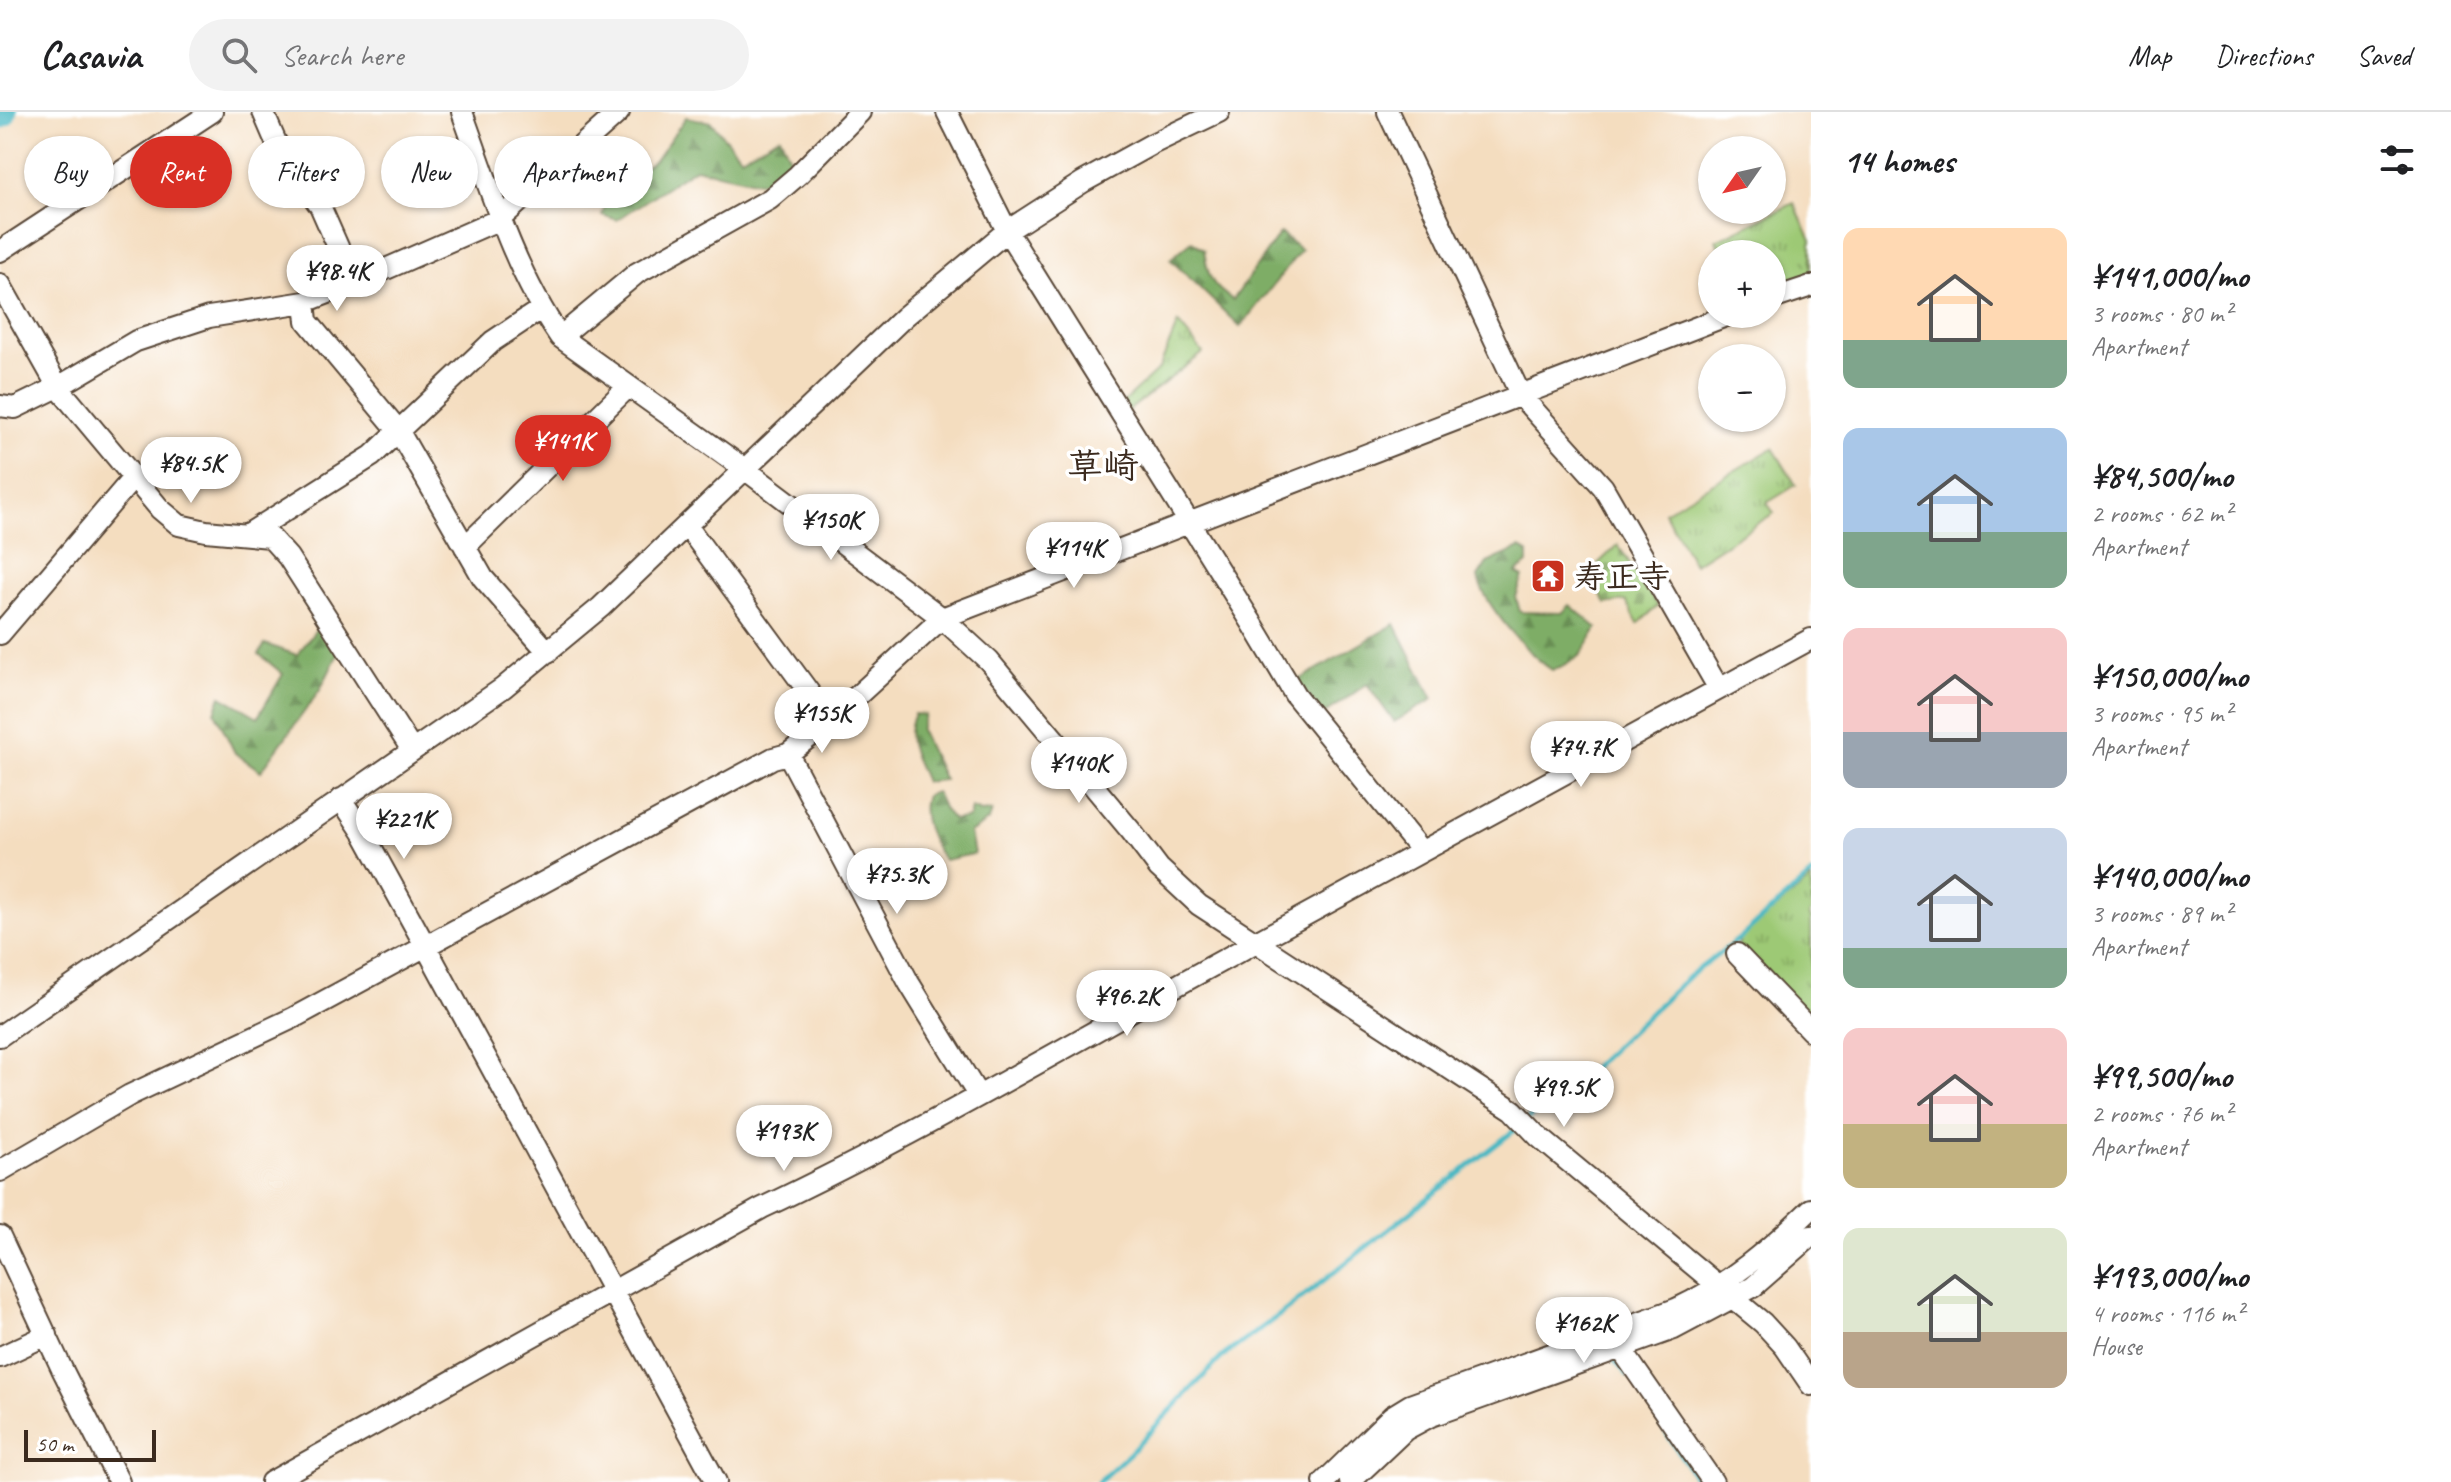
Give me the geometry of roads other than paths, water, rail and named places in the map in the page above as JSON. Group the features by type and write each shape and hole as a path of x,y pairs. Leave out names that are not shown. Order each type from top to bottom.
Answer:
{"street":[{"path":"0,251 212,112"},
{"path":"263,112 281,154 320,206 354,283"},
{"path":"462,112 500,219 541,309 560,337 746,470 942,618 989,661 1167,877 1199,905 1513,1110 1539,1137 1763,1323 1785,1347 1811,1385"},
{"path":"0,406 15,408 58,387 136,341 209,317 305,302 500,219 619,112"},
{"path":"560,337 637,273 770,199 860,112"},
{"path":"947,112 1007,231 1295,695 1421,851"},
{"path":"0,1036 503,688 601,607 904,317 1007,231 1083,182 1219,112"},
{"path":"1388,112 1521,396 1603,487 1719,689"},
{"path":"0,284 58,387 160,509 179,525 206,531 270,537 288,557 412,750"},
{"path":"1786,294 1811,286"},
{"path":"305,302 307,321 398,430 483,578 548,652"},
{"path":"248,534 372,456 493,341 541,309"},
{"path":"0,1171 130,1095 279,1025 773,758 788,754 830,721 942,618 1698,327"},
{"path":"465,547 629,386"},
{"path":"0,634 133,478"},
{"path":"687,526 830,721"},
{"path":"271,1482 762,1208 978,1095 1811,639"},
{"path":"788,754 909,983 978,1095"},
{"path":"341,799 364,834 716,1482"},
{"path":"1737,954 1811,1031"},
{"path":"1350,1482 1405,1430 1431,1416 1674,1329 1726,1292 1811,1209"},
{"path":"0,1236 119,1482"},
{"path":"1324,1482 1392,1416 1410,1405 1702,1297 1753,1287 1811,1236"},
{"path":"0,1357 47,1335"},
{"path":"1621,1349 1713,1482"}],"waterway":[{"path":"1529,1118 1591,1069 1687,978 1740,938 1811,875"},
{"path":"1098,1482 1223,1356 1521,1125"},
{"path":"1610,1356 1628,1375"},
{"path":"1662,1426 1698,1482"}],"place":[{"name":"寿正寺","path":"1548,576"}],"district":[{"name":"草崎","path":"1103,465"}]}
